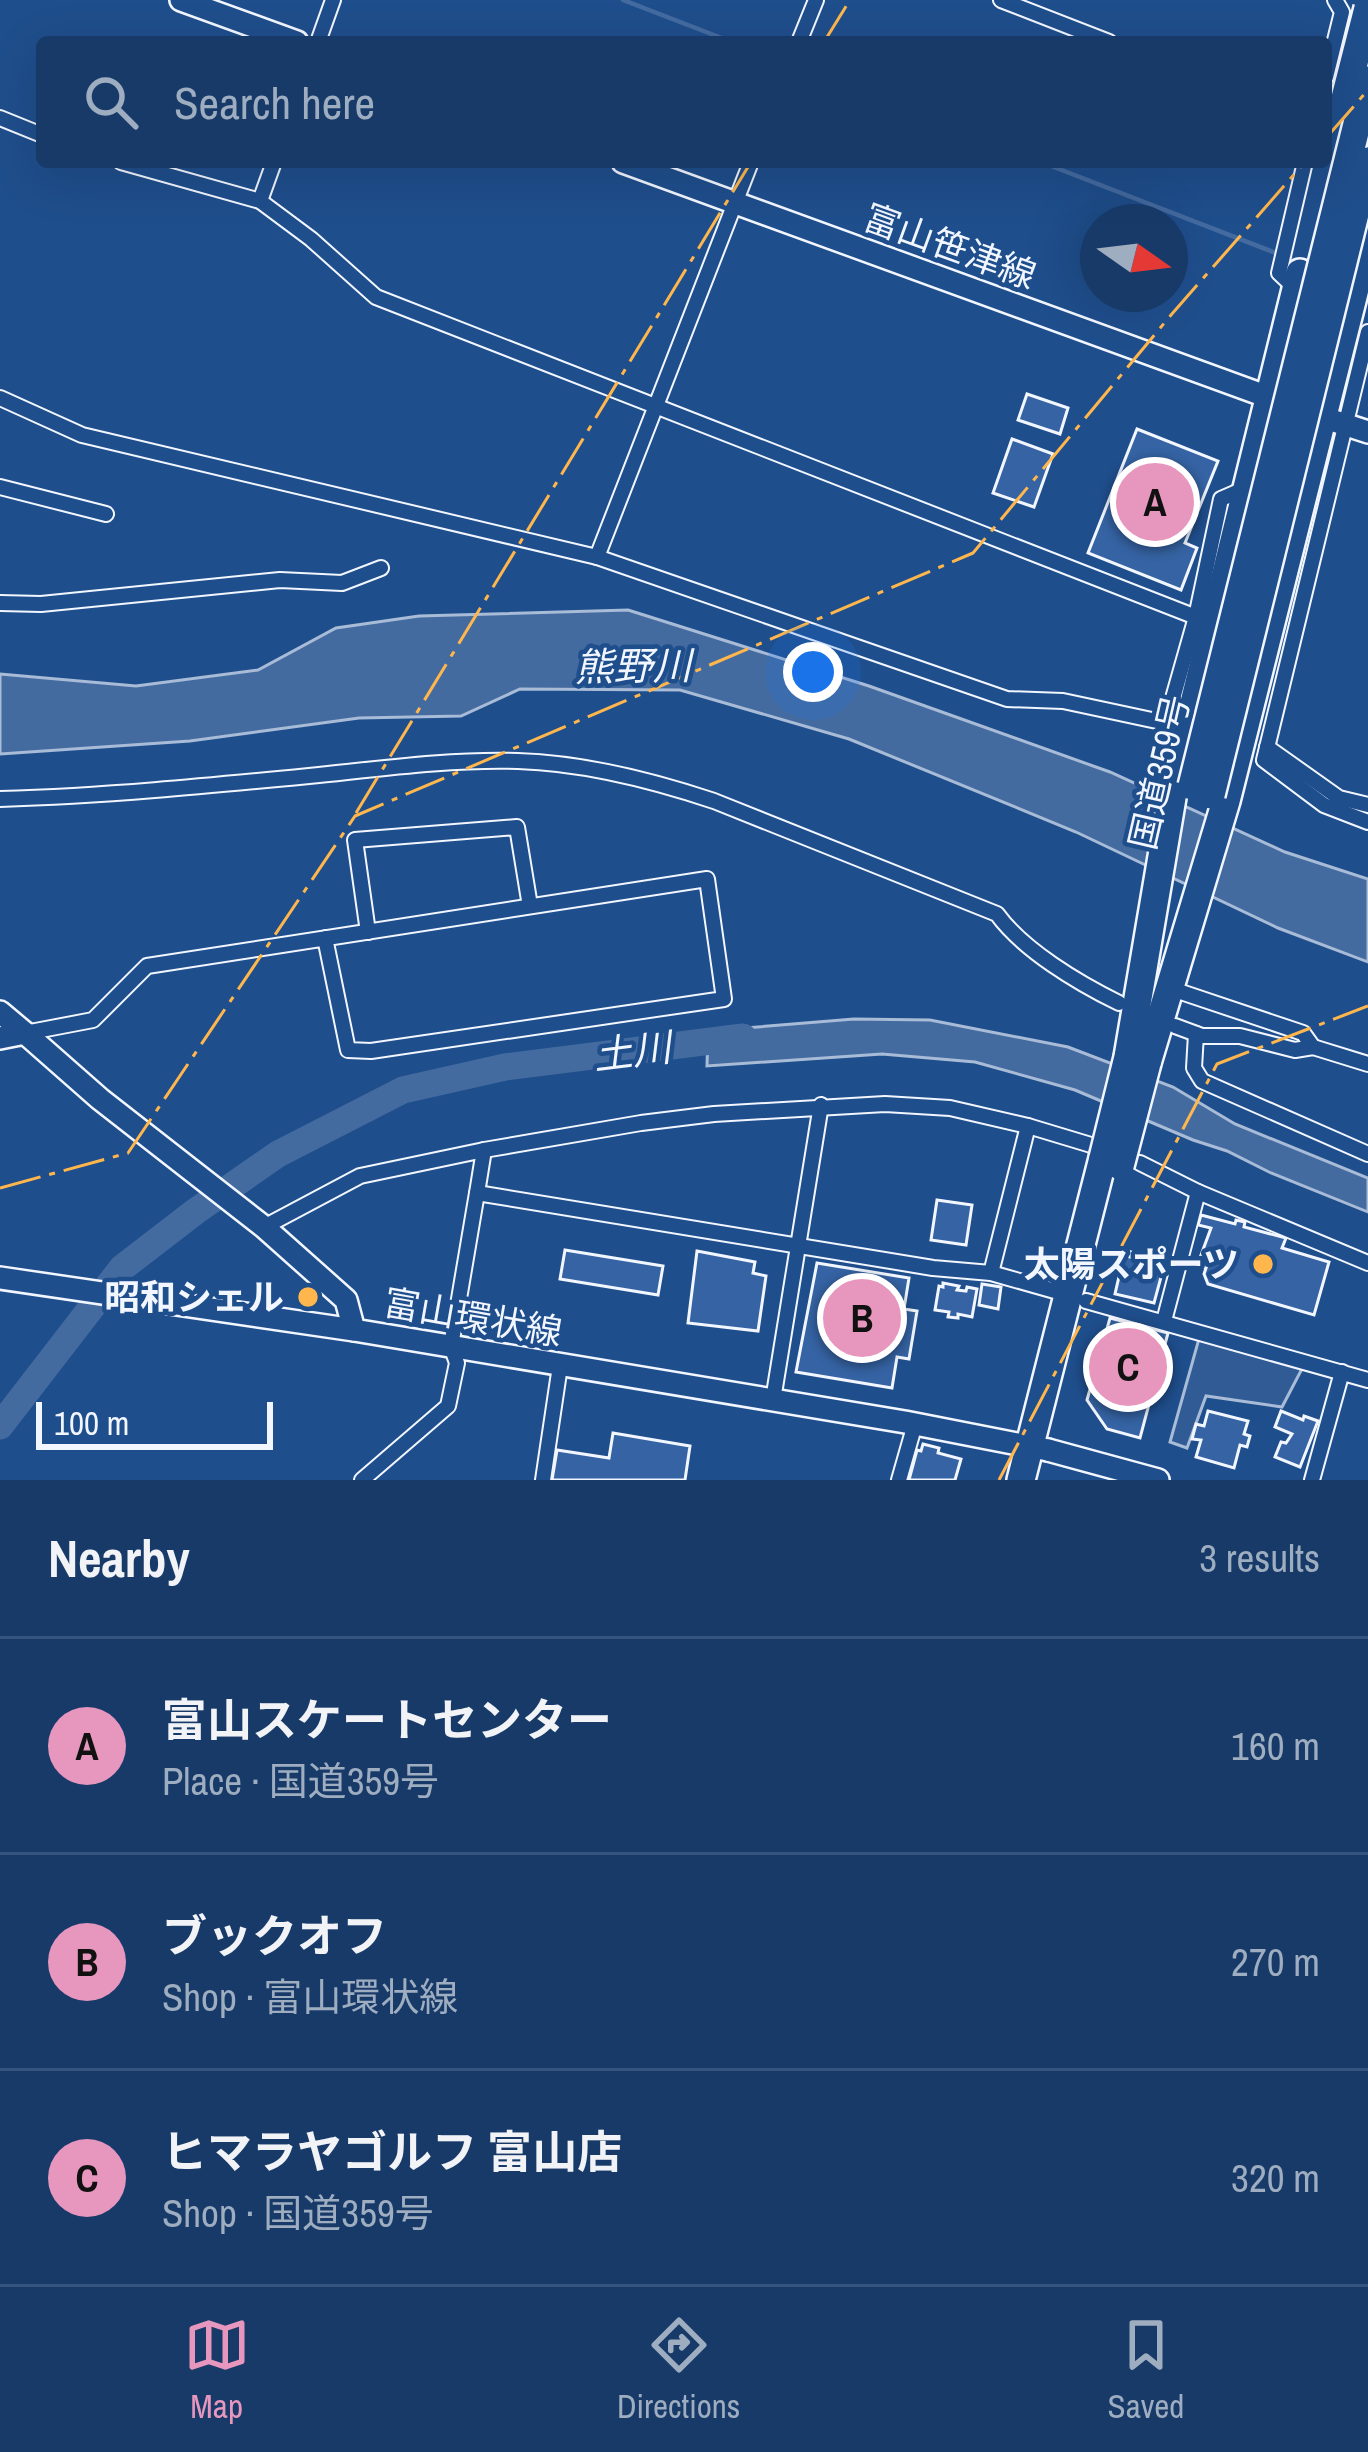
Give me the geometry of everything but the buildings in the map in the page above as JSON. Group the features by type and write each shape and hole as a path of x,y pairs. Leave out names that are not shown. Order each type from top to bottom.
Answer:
{"highway":[{"path":"1332,148 1368,8"},
{"name":"国道359号","path":"1162,975 1329,228 1368,80"},
{"name":"国道359号","path":"1162,975 1368,161"},
{"path":"1162,975 1175,780 1327,168"},
{"path":"1039,1480 1039,1448 1137,1060 1162,975 1226,801 1334,421 1368,237"},
{"path":"1021,1480 1039,1448"}],"main road":[{"path":"181,0 280,36"},
{"name":"富山笹津線","path":"638,168 1368,432"},
{"name":"富山環状線","path":"0,1012 346,1300 353,1330 915,1424 1039,1448 1158,1480"},
{"path":"0,1038 25,1034"},
{"path":"0,1278 353,1330"}],"street":[{"path":"320,36 333,0"},
{"path":"801,36 816,0"},
{"path":"1000,0 1093,36"},
{"path":"1332,53 1342,12 1335,0"},
{"path":"0,118 36,133"},
{"path":"142,168 260,201 311,238 376,297 1196,617"},
{"path":"260,201 272,168"},
{"path":"597,557 749,168"},
{"path":"1298,281 1279,273 1304,168"},
{"path":"1368,332 1334,421 1264,760 1324,805 1368,822"},
{"path":"0,398 82,434 597,557 1007,699 1063,701 1166,723 1196,617 1221,499 1248,487"},
{"path":"0,487 106,514"},
{"path":"0,603 41,604 280,580 342,583 381,568"},
{"path":"1267,747 1339,798 1368,806"},
{"path":"0,799 98,796 445,763 519,761 620,775 714,801 997,914 1012,934 1119,1003"},
{"path":"368,932 356,840 517,827 530,906"},
{"path":"25,1034 93,1020 147,966 325,938 368,932 530,906 707,879 724,999 371,1052 348,1050 325,938"},
{"path":"1162,975 1303,1033 1313,1047"},
{"path":"1175,1026 1202,1036 1240,1036 1294,1050 1313,1047 1368,1064"},
{"path":"1196,1034 1194,1068 1202,1081 1368,1154"},
{"path":"259,1223 360,1176 484,1150 714,1114 885,1104 950,1108 1028,1126 1368,1263"},
{"path":"773,1400 821,1106"},
{"path":"991,1273 1028,1126"},
{"path":"362,1480 448,1406 457,1363 452,1346 484,1150"},
{"path":"1164,1321 1198,1192"},
{"path":"476,1193 933,1268 991,1273 1368,1380"},
{"path":"543,1480 560,1366"},
{"path":"1312,1480 1342,1372"},
{"path":"899,1480 915,1424"}],"shaded area":[{"path":"1200,1335 1304,1365 1282,1407 1206,1396 1187,1448 1170,1442"}],"water":[{"name":"熊野川","path":"628,610 869,686 1110,772 1285,852 1368,879 1368,962 1278,928 1076,832 849,739 680,690 520,689 461,716 359,718 190,741 0,754 0,674 136,686 258,670 336,628 419,616"},
{"path":"854,1019 930,1020 1068,1047 1173,1087 1235,1124 1368,1178 1368,1212 1075,1090 975,1062 882,1054 707,1066 708,1031"}],"waterway":[{"path":"623,0 716,36"},
{"path":"1056,168 1299,262"},
{"name":"土川","path":"0,1426 122,1268 278,1154 403,1090 505,1067 743,1037"}],"power":[{"path":"828,36 850,0"},
{"path":"1332,131 1368,90"},
{"path":"356,813 747,168"},
{"path":"0,1188 128,1153 355,816 973,553 1300,168"},
{"path":"999,1480 1217,1064 1368,1006"}],"place":[{"name":"富山スケートセンター","path":"1155,502"},
{"name":"太陽スポーツ","path":"1263,1264"},
{"name":"昭和シェル","path":"308,1297"},
{"name":"ブックオフ","path":"862,1318"},
{"name":"ヒマラヤゴルフ 富山店","path":"1128,1367"}]}
